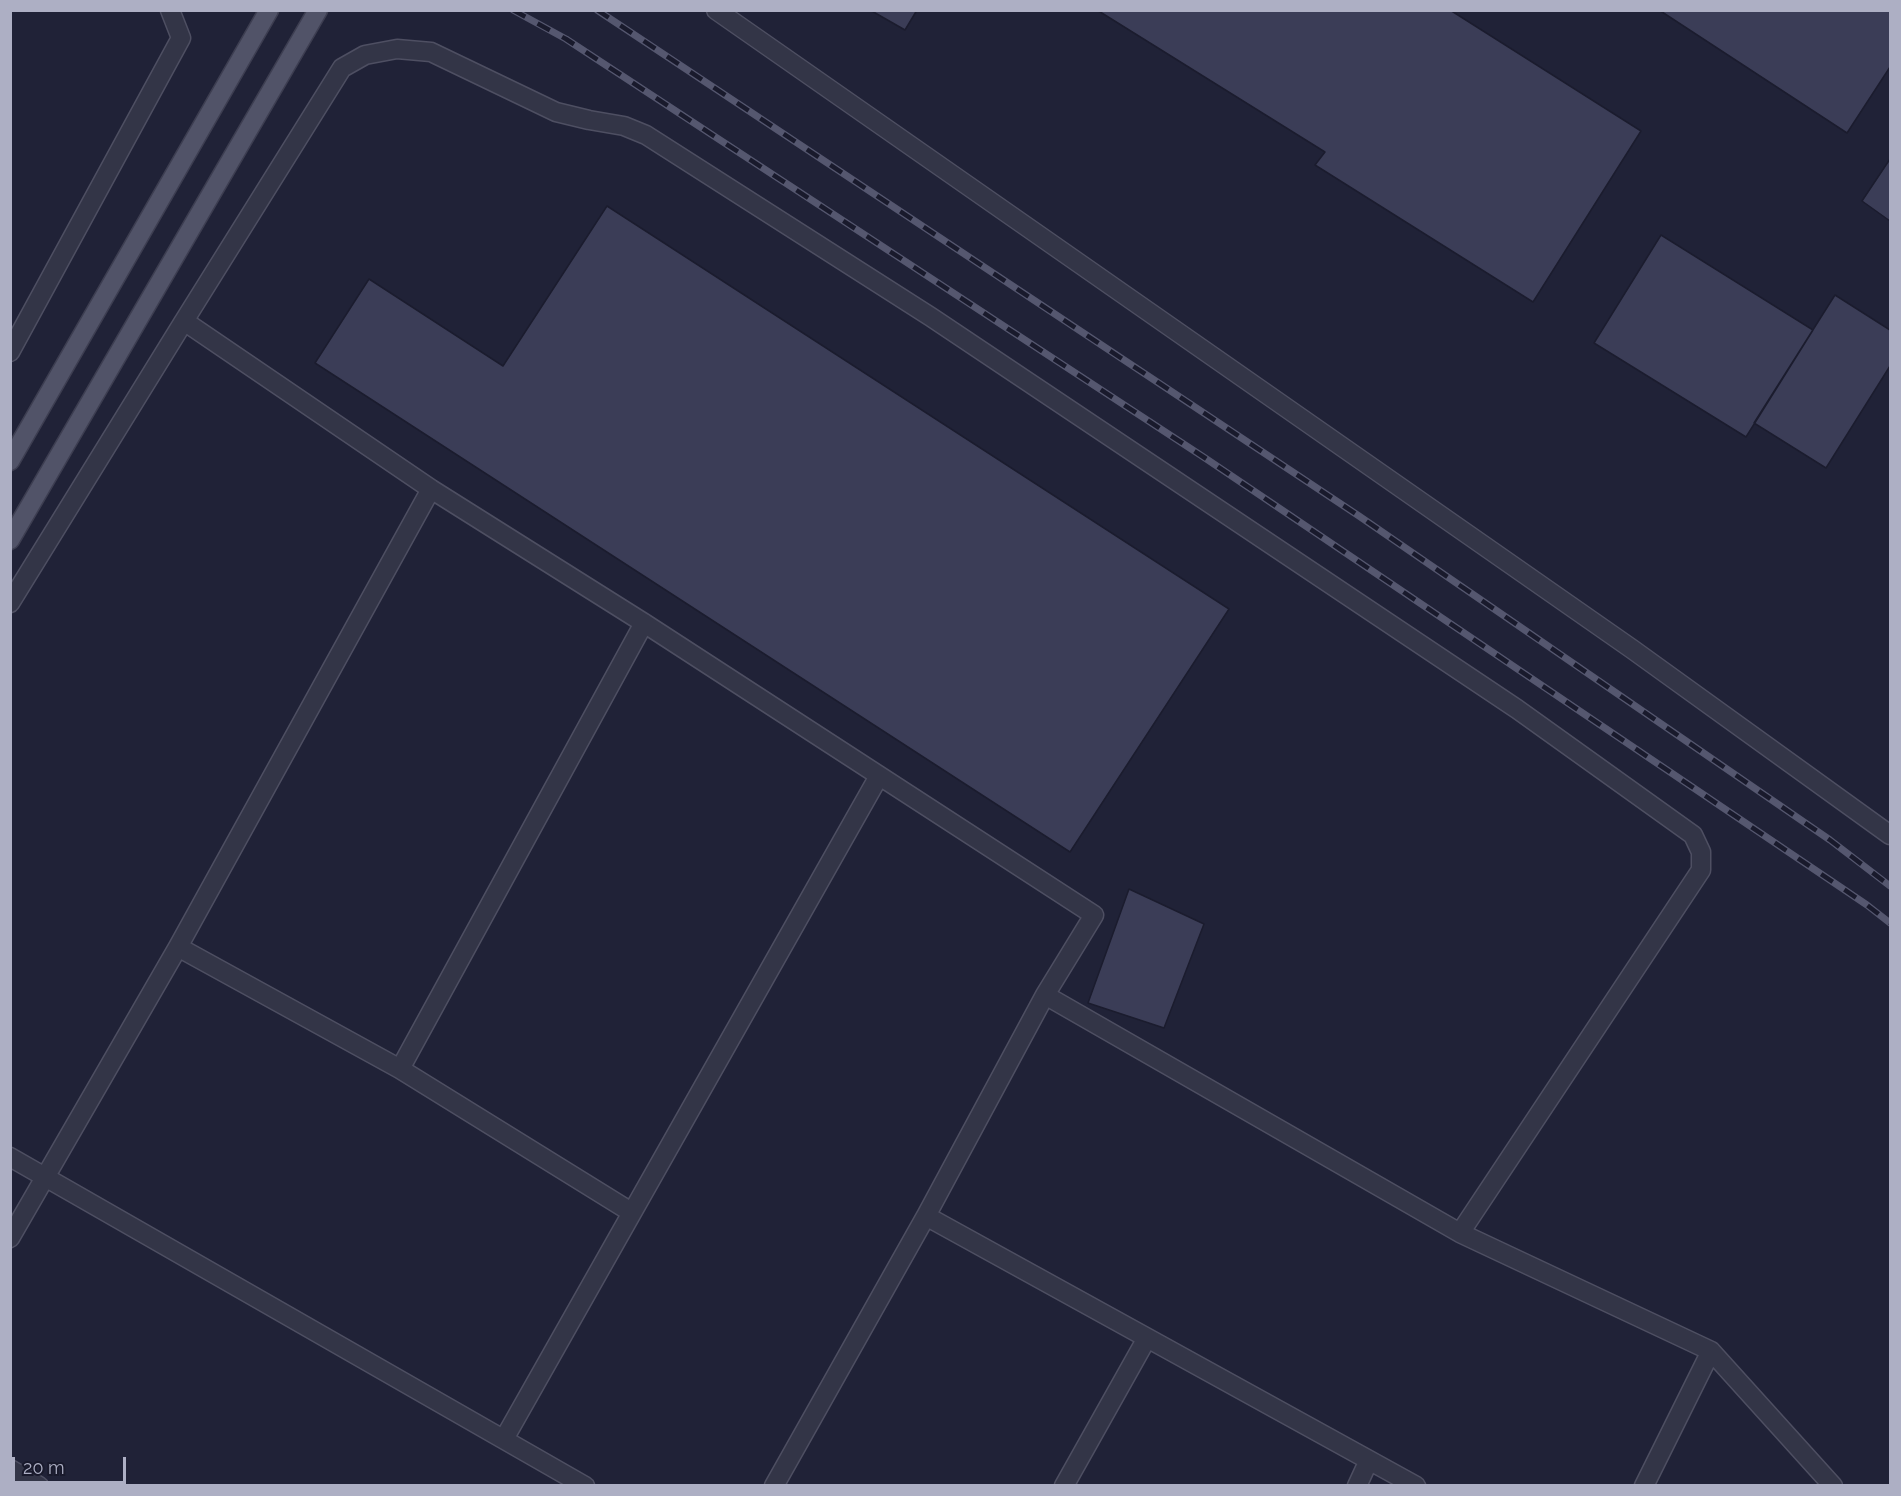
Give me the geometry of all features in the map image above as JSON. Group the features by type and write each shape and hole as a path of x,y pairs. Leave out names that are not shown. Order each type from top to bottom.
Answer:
{"main road":[{"path":"10,461 269,10"},
{"path":"10,540 318,10"}],"street":[{"path":"10,352 182,38 170,10"},
{"path":"716,10 1622,642 1890,835"},
{"path":"10,603 342,68 365,55 397,49 431,52 556,112 624,126 646,135 941,323 1527,716 1693,835 1701,852 1701,870 1460,1233"},
{"path":"184,321 431,489 644,623 1094,915 1045,995 927,1216 774,1485"},
{"path":"10,1238 178,947 431,489"},
{"path":"400,1069 644,623"},
{"path":"504,1439 879,776"},
{"path":"178,947 400,1069 631,1212"},
{"path":"1045,995 1460,1233 1711,1351 1833,1485"},
{"path":"10,1157 585,1485"},
{"path":"927,1216 1416,1485"},
{"path":"1064,1485 1147,1338"},
{"path":"1644,1485 1711,1351"},
{"path":"1357,1485 1369,1460"},
{"path":"10,1469 39,1485"}],"building":[{"path":"870,10 917,10 905,30"},
{"path":"1097,10 1450,10 1641,131 1533,302 1315,165 1325,152"},
{"path":"1659,10 1890,10 1890,67 1847,133"},
{"path":"1890,159 1890,221 1862,201"},
{"path":"607,206 1229,609 1070,852 315,363 369,279 503,366"},
{"path":"1661,235 1813,330 1746,437 1594,343"},
{"path":"1835,295 1890,330 1890,366 1826,468 1754,423"},
{"path":"1129,889 1204,924 1164,1028 1088,1003"}],"railway":[{"path":"513,10 566,39 1205,458 1867,905 1890,923"},
{"path":"597,10 1359,516 1830,840 1890,886"}]}
